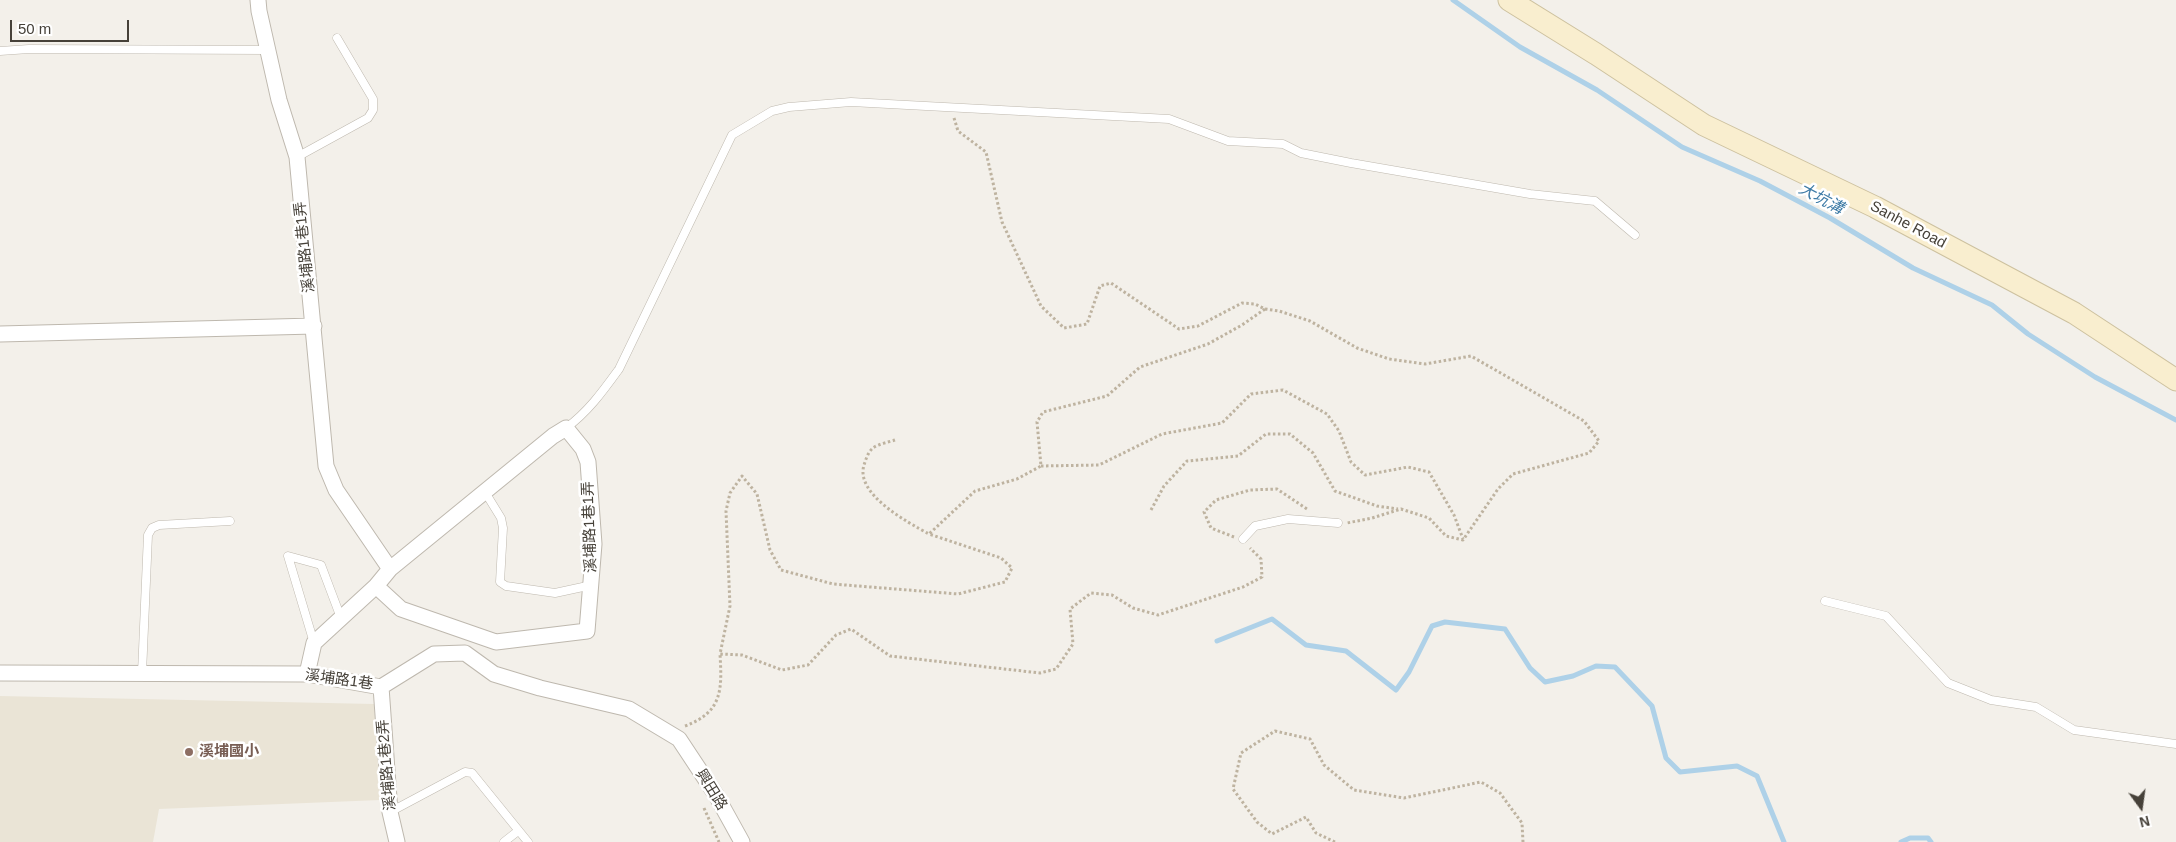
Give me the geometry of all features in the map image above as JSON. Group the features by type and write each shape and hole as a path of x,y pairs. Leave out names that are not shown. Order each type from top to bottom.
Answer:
{"main road":[{"name":"Sanhe Road","path":"1509,0 1704,125 1874,207 2074,313 2176,380"}],"street":[{"name":"溪埔路1巷1弄","path":"258,0 279,100 297,156 326,466 336,490 390,569"},
{"path":"0,334 314,326"},
{"name":"溪埔路1巷1弄","path":"376,586 401,609 496,642 587,631 594,544 588,462 583,449 566,428"},
{"path":"307,674 314,643 376,586 390,569 553,436 566,428"},
{"name":"溪埔路1巷","path":"0,672 307,674 381,687 434,654 465,652 494,674 540,688 629,709 679,739"},
{"name":"溪埔路1巷2弄","path":"381,687 390,812 397,842"},
{"name":"興田路","path":"679,739 716,795 742,842"}],"lane":[{"path":"297,156 368,118 373,110 373,99 337,38"},
{"path":"0,51 29,49 268,50"},
{"path":"566,428 577,420 600,396 619,369 732,135 772,111 789,107 851,102 1169,119 1228,141 1283,144 1301,153 1351,163 1530,194 1595,201 1635,235"},
{"path":"486,492 501,518 503,528 500,582 506,586 555,594 592,584"},
{"path":"1243,539 1255,526 1288,519 1338,523"},
{"path":"142,673 148,535 152,528 160,525 230,521"},
{"path":"314,643 288,556 321,565 341,618"},
{"path":"1825,601 1886,616 1948,683 1990,700 2036,708 2074,730 2176,744"},
{"path":"390,812 465,772 472,773 528,842"},
{"path":"504,842 518,831"}],"path":[{"path":"951,107 958,131 986,152 1002,222 1041,306 1064,328 1087,324 1100,286 1111,283 1179,329 1198,326 1242,303 1255,304 1265,309 1279,311 1310,321 1357,348 1389,359 1424,364 1470,356 1584,421 1599,441 1589,452 1514,474 1498,489 1463,540"},
{"path":"1041,466 1037,422 1043,412 1107,396 1140,367 1208,344 1242,325 1265,309"},
{"path":"929,534 975,491 1017,479 1041,466 1100,465 1162,434 1222,423 1252,394 1283,390 1327,414 1340,431 1351,462 1365,476 1408,467 1429,472 1454,515 1463,540"},
{"path":"1151,510 1164,486 1187,461 1238,456 1266,434 1290,434 1313,453 1335,491 1377,506 1401,509 1429,518 1446,536 1463,540"},
{"path":"895,440 873,447 866,456 861,473 869,492 906,522 929,534 1001,558 1012,568 1005,582 958,594 833,584 781,570 770,550 757,494 742,476 730,493 726,511 730,606 720,654 742,655 782,670 808,665 836,635 851,629 890,656 1040,673 1056,669 1073,644 1070,609 1091,593 1112,595 1133,608 1158,615 1243,587 1262,577 1261,559 1243,539 1211,528 1204,512 1216,500 1250,490 1277,489 1308,510"},
{"path":"1338,523 1356,522 1401,509"},
{"path":"1335,842 1316,833 1306,817 1272,834 1257,822 1233,788 1240,753 1275,731 1310,739 1324,765 1354,790 1404,798 1481,782 1500,793 1522,823 1523,842"}],"shaded area":[{"name":"溪埔國小","path":"0,696 374,704 380,800 159,809 153,842 0,842"}],"waterway":[{"name":"大坑溝","path":"1453,0 1520,47 1597,90 1682,147 1760,181 1830,218 1913,268 1992,305 2028,334 2095,377 2176,420"},
{"path":"1217,641 1272,619 1306,645 1346,651 1396,690 1409,672 1432,626 1445,622 1505,629 1530,668 1545,682 1573,676 1596,666 1615,667 1652,706 1666,758 1680,772 1737,766 1757,776 1784,842"},
{"path":"1901,842 1910,838 1928,838 1931,842"}],"place":[{"name":"溪埔國小","path":"189,752"}]}
